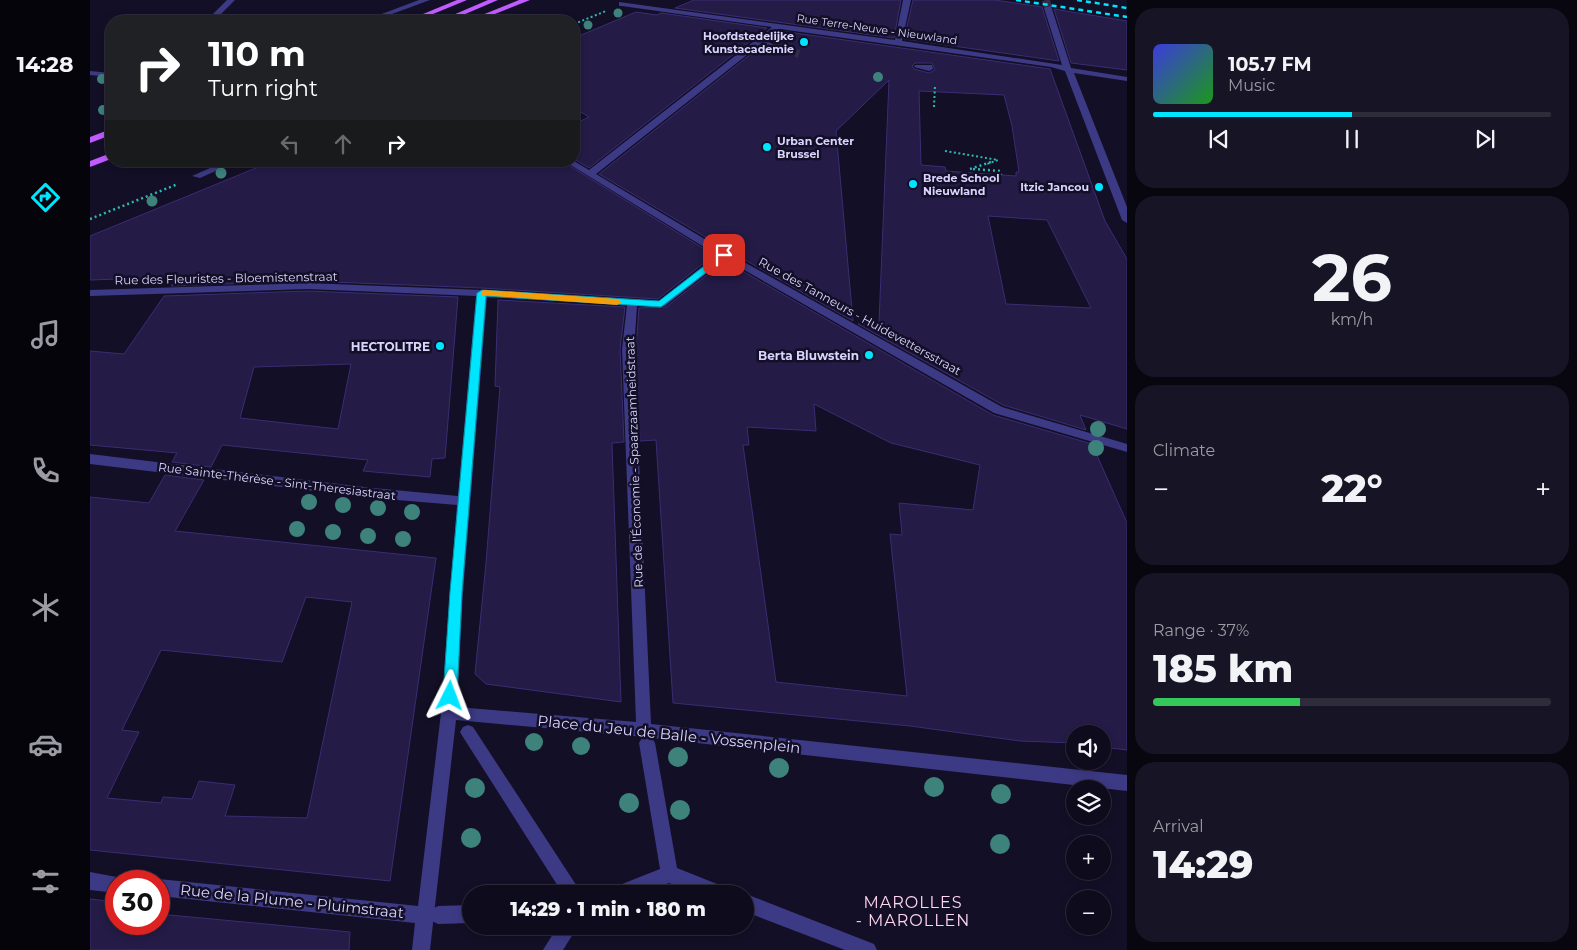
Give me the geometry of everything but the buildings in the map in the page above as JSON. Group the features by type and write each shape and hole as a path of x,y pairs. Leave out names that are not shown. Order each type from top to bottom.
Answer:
{"main road":[{"path":"425,15 463,0"},
{"path":"458,15 494,0"},
{"path":"487,15 526,0"},
{"path":"90,140 105,134"},
{"path":"90,164 105,158"}],"street":[{"path":"216,15 231,0"},
{"path":"384,15 426,0"},
{"path":"898,43 907,0"},
{"name":"Rue Terre-Neuve - Nieuwland","path":"622,4 1052,65 1069,70 1127,79"},
{"path":"1048,8 1064,62 1069,70 1127,220"},
{"path":"590,174 777,26"},
{"path":"758,41 773,46"},
{"path":"918,68 929,69 929,67"},
{"path":"90,74 105,75"},
{"path":"197,176 219,167"},
{"name":"Rue des Tanneurs - Huidevettersstraat","path":"578,167 724,255 998,410 1127,448"},
{"path":"632,303 661,304 724,255"},
{"name":"Rue des Fleuristes - Bloemistenstraat","path":"90,293 307,286 482,293 632,303"},
{"path":"421,950 431,915 482,293"},
{"name":"Rue de l'Économie - Spaarzaamheidstraat","path":"632,303 628,348 646,736 669,874"},
{"name":"Rue Sainte-Thérèse - Sint-Theresiastraat","path":"90,459 373,493 465,501"},
{"name":"Place du Jeu de Balle - Vossenplein","path":"449,713 646,736 1127,783"},
{"path":"468,732 567,885"},
{"path":"641,885 669,874 698,885"},
{"path":"90,881 105,883"},
{"name":"Rue de la Plume - Pluimstraat","path":"170,889 431,915 462,914"},
{"path":"754,907 868,950"},
{"path":"552,950 563,935"}],"path":[{"path":"580,22 622,4"},
{"path":"934,107 935,85"},
{"path":"945,151 998,160 970,169"},
{"path":"970,169 1000,171 1001,175"},
{"path":"90,219 197,176"}],"tunnel":[{"path":"1046,0 1048,8"},
{"path":"773,46 799,54"}],"railway":[{"path":"1016,0 1127,17"},
{"path":"1077,0 1127,8"}],"slow traffic":[{"path":"485,293 617,302"}],"place":[{"name":"Hoofdstedelijke Kunstacademie","path":"804,42"},
{"name":"Urban Center Brussel","path":"767,147"},
{"name":"Brede School Nieuwland","path":"913,184"},
{"name":"Itzic Jancou","path":"1099,187"},
{"name":"HECTOLITRE","path":"440,346"},
{"name":"Berta Bluwstein","path":"869,355"}],"district":[{"name":"MAROLLES - MAROLLEN","path":"913,911"}],"route":[{"path":"450,696 456,592 482,293 661,304 724,255"}]}
